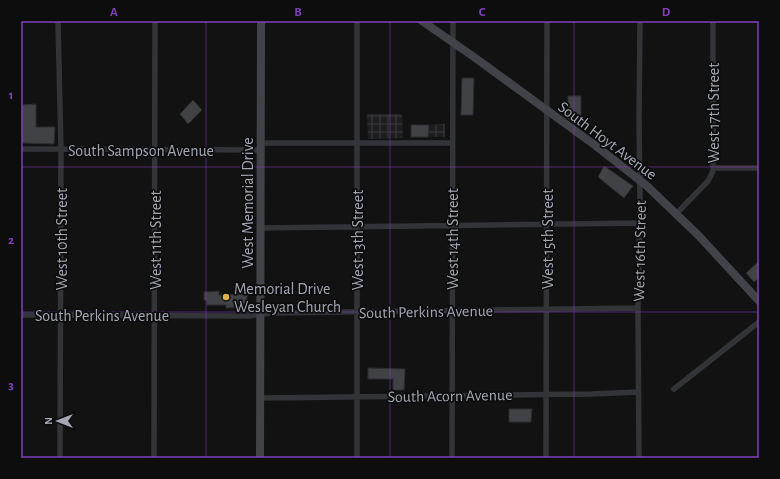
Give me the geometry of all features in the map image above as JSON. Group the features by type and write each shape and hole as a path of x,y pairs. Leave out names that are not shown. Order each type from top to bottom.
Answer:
{"main road":[{"name":"West Memorial Drive","path":"260,458 261,21"},
{"name":"South Hoyt Avenue","path":"422,21 547,110 640,180 699,236 759,301"}],"street":[{"name":"West 10th Street","path":"58,21 61,150 60,458"},
{"name":"West 11th Street","path":"154,458 155,21"},
{"name":"West 13th Street","path":"357,21 357,458"},
{"name":"West 14th Street","path":"452,458 453,21"},
{"name":"West 15th Street","path":"546,458 547,21"},
{"name":"West 16th Street","path":"639,458 638,308 640,223 640,21"},
{"name":"West 17th Street","path":"676,214 708,181 711,177 713,168 713,21"},
{"name":"South Sampson Avenue","path":"21,149 155,150 358,142 452,143"},
{"path":"713,168 759,168"},
{"path":"261,228 640,223"},
{"name":"South Perkins Avenue","path":"21,315 249,316 272,313 638,308"},
{"path":"674,389 759,322"},
{"name":"South Acorn Avenue","path":"261,398 638,392"}],"shaded area":[{"path":"367,114 402,114 403,138 368,139"},
{"path":"445,124 445,137 428,137 429,125"}],"building":[{"path":"462,78 474,78 473,115 461,115"},
{"path":"568,96 581,96 581,127 568,119"},
{"path":"193,100 202,110 188,124 180,114"},
{"path":"36,104 36,127 55,127 54,144 21,143 21,105"},
{"path":"411,125 429,125 428,137 411,137"},
{"path":"604,166 633,186 624,198 598,177"},
{"path":"759,261 759,278 754,282 746,273"},
{"name":"Memorial Drive Wesleyan Church","path":"219,291 219,295 247,294 247,307 226,308 226,305 207,305 206,300 204,300 204,292"},
{"path":"368,368 405,369 404,390 393,390 393,379 368,379"},
{"path":"509,409 532,409 531,422 509,422"}],"place":[{"name":"Memorial Drive Wesleyan Church","path":"226,297"}]}
